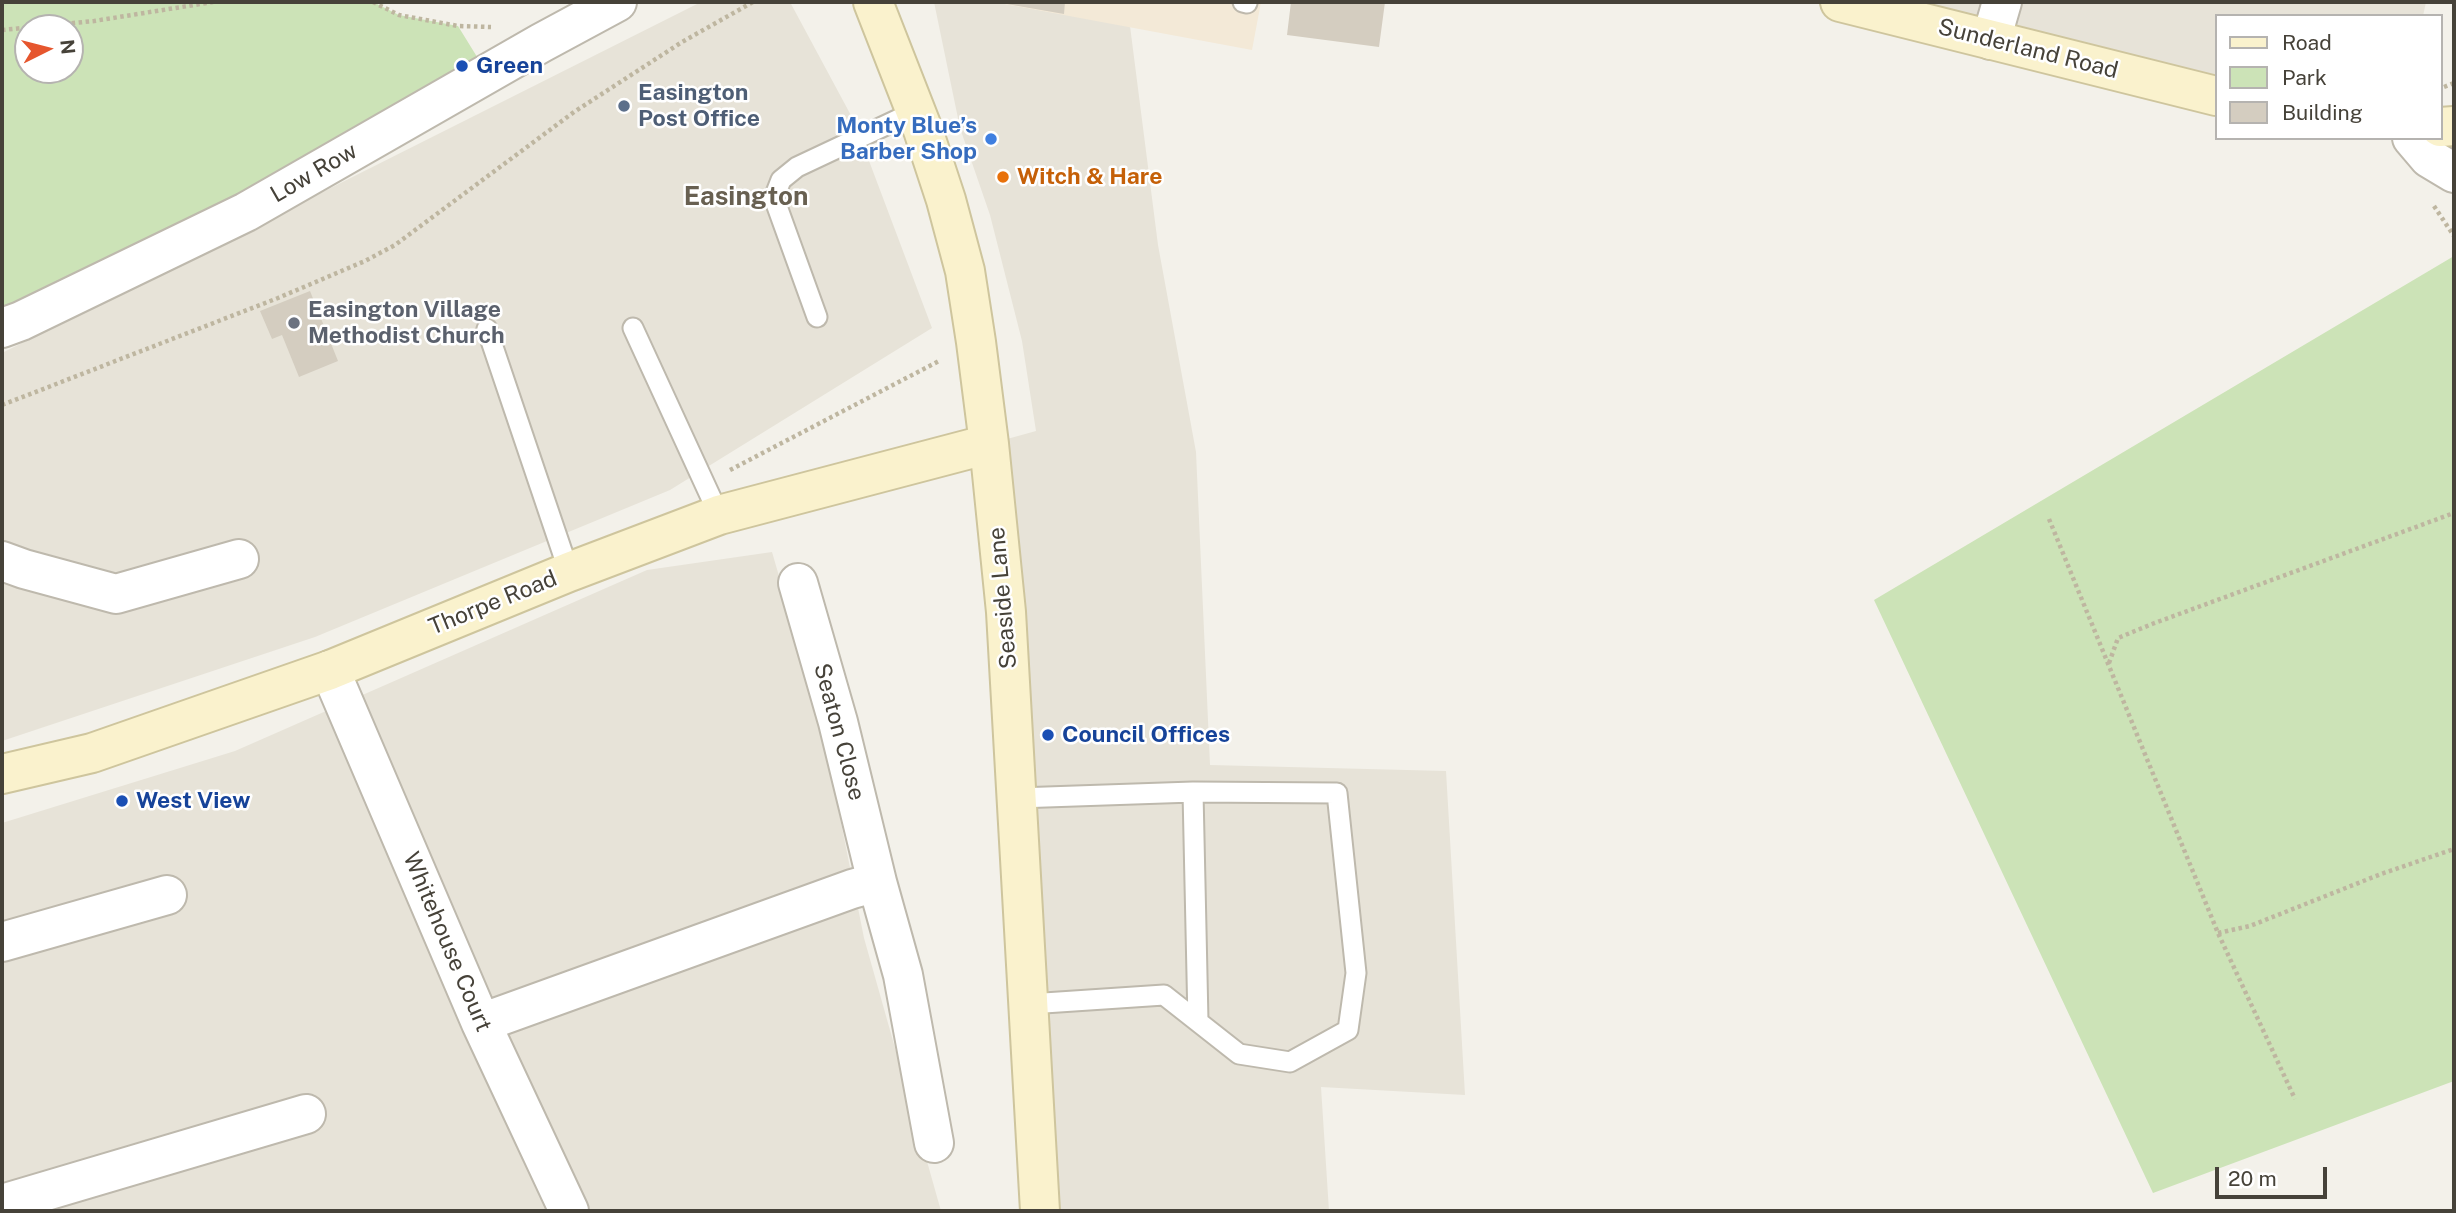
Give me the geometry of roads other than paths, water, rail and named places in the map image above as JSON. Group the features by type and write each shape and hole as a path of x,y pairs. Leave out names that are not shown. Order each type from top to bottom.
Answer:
{"main road":[{"name":"Seaside Lane","path":"873,2 916,111 946,200 965,271 976,342 1006,612 1040,1211"},
{"name":"Sunderland Road","path":"1840,2 2214,96"},
{"name":"Thorpe Road","path":"2,774 92,753 330,670 569,572 711,499 989,444"}],"street":[{"name":"Low Row","path":"2,328 246,212 617,2"},
{"path":"1992,40 2002,2"},
{"path":"2414,140 2429,158 2454,173"},
{"path":"2,561 116,594 239,559"},
{"name":"Seaton Close","path":"798,583 838,722 903,975 934,1143"},
{"name":"Whitehouse Court","path":"330,670 481,1023 569,1211"},
{"path":"481,1023 877,881"},
{"path":"2,942 167,895"},
{"path":"2,1204 306,1114"}],"lane":[{"path":"817,317 774,198 781,180 797,167 916,111"},
{"path":"633,328 711,499"},
{"path":"488,329 569,572"},
{"path":"1017,798 1193,792 1337,793 1356,973 1348,1030 1290,1062 1239,1054 1164,995 1029,1004"},
{"path":"1193,792 1198,1021"}],"place":[{"name":"Green","path":"462,66"},
{"name":"Easington Post Office","path":"624,106"},
{"name":"Monty Blue’s Barber Shop","path":"991,139"},
{"name":"Witch & Hare","path":"1003,177"},
{"name":"Easington Village Methodist Church","path":"294,323"},
{"name":"Council Offices","path":"1048,735"},
{"name":"West View","path":"122,801"}],"district":[{"name":"Easington","path":"746,197"}]}
